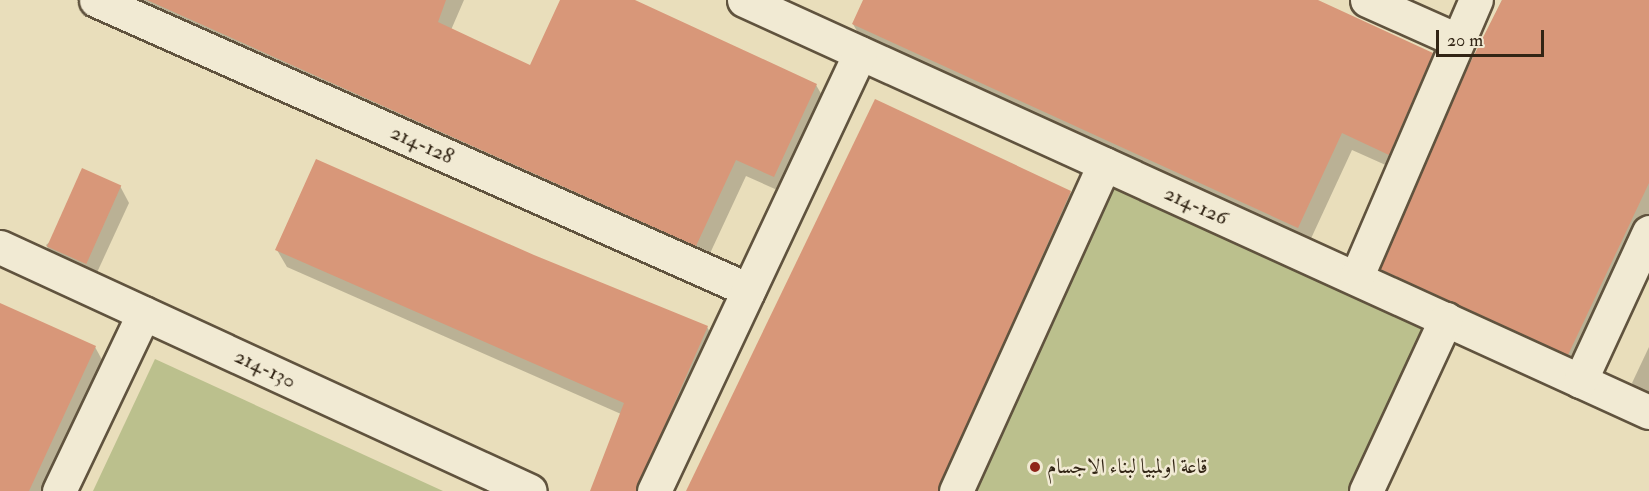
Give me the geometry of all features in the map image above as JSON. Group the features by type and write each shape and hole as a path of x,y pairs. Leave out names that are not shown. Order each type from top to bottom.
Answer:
{"street":[{"name":"214-128","path":"96,0 749,290"},
{"name":"214-126","path":"744,0 1649,412"},
{"path":"1367,0 1457,40"},
{"path":"1356,278 1476,0"},
{"path":"654,491 860,53"},
{"path":"956,491 1104,164"},
{"path":"1580,381 1649,232"},
{"name":"214-130","path":"0,247 530,491"},
{"path":"59,491 144,313"},
{"path":"1366,491 1446,319"}],"green space":[{"path":"1104,164 1446,319 1366,491 952,491"},
{"path":"155,359 443,491 93,491"}],"building":[{"path":"147,0 446,0 438,22 530,65 560,0 635,0 817,84 774,177 736,160 696,246"},
{"path":"863,0 1318,0 1433,53 1389,155 1342,133 1298,228 852,24"},
{"path":"1502,0 1649,0 1649,183 1568,355 1380,269 1467,69"},
{"path":"875,99 1071,191 938,491 686,491"},
{"path":"316,159 534,255 708,326 636,491 590,491 624,403 275,250"},
{"path":"82,168 121,185 86,264 47,247"},
{"path":"0,303 96,346 29,491 0,491"}],"place":[{"name":"قاعة اولمبيا لبناء الاجسام","path":"1035,467"}]}
